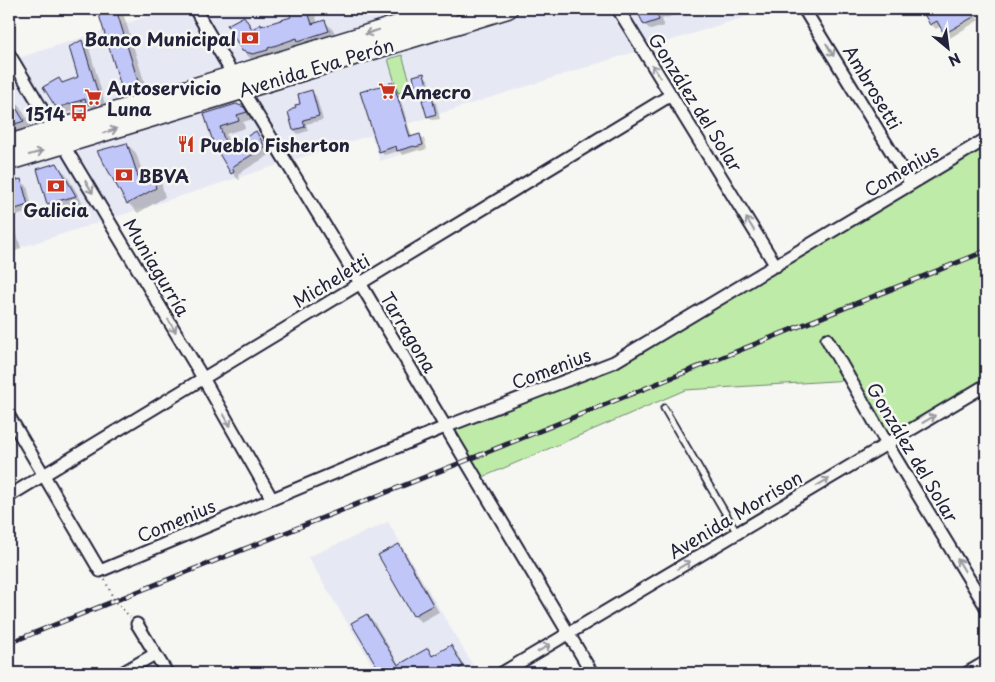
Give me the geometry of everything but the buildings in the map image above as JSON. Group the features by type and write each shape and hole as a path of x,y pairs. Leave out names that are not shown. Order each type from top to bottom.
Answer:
{"main road":[{"name":"Avenida Eva Perón","path":"237,83 416,13 449,9"},
{"name":"Avenida Eva Perón","path":"9,161 59,137 237,83 431,32 508,9"},
{"name":"Avenida Eva Perón","path":"9,144 59,137"}],"street":[{"name":"Tarragona","path":"195,9 237,83 360,283 592,673"},
{"name":"González del Solar","path":"618,9 776,266"},
{"name":"Ambrosetti","path":"804,9 911,184"},
{"path":"416,13 431,32"},
{"name":"Muniagurría","path":"9,54 203,378 272,499"},
{"name":"Micheletti","path":"9,496 671,95"},
{"name":"Comenius","path":"100,571 445,427 614,362 986,139"},
{"name":"González del Solar","path":"827,340 887,444 986,607"},
{"name":"Avenida Morrison","path":"502,673 986,384"},
{"path":"9,416 100,571"},
{"path":"137,624 167,673"},
{"path":"122,673 155,654"},
{"path":"967,673 986,662"}],"lane":[{"path":"664,408 737,533"}],"path":[{"path":"100,571 114,600 137,624"}],"shaded area":[{"path":"171,9 770,9 407,124 415,150 380,161 371,135 9,251 9,61"},
{"path":"388,522 475,669 468,673 377,673 308,557"}],"green space":[{"path":"402,55 412,88 398,93 388,59"},
{"path":"986,139 986,385 887,444 850,380 685,390 476,480 445,427 614,362"}],"railway":[{"path":"9,643 986,251"}],"place":[{"name":"Banco Municipal","path":"250,38"},
{"name":"Amecro","path":"387,91"},
{"name":"Autoservicio Luna","path":"93,97"},
{"name":"1514","path":"79,113"},
{"name":"Pueblo Fisherton","path":"186,144"},
{"name":"BBVA","path":"124,175"},
{"name":"Galicia","path":"56,186"}]}
